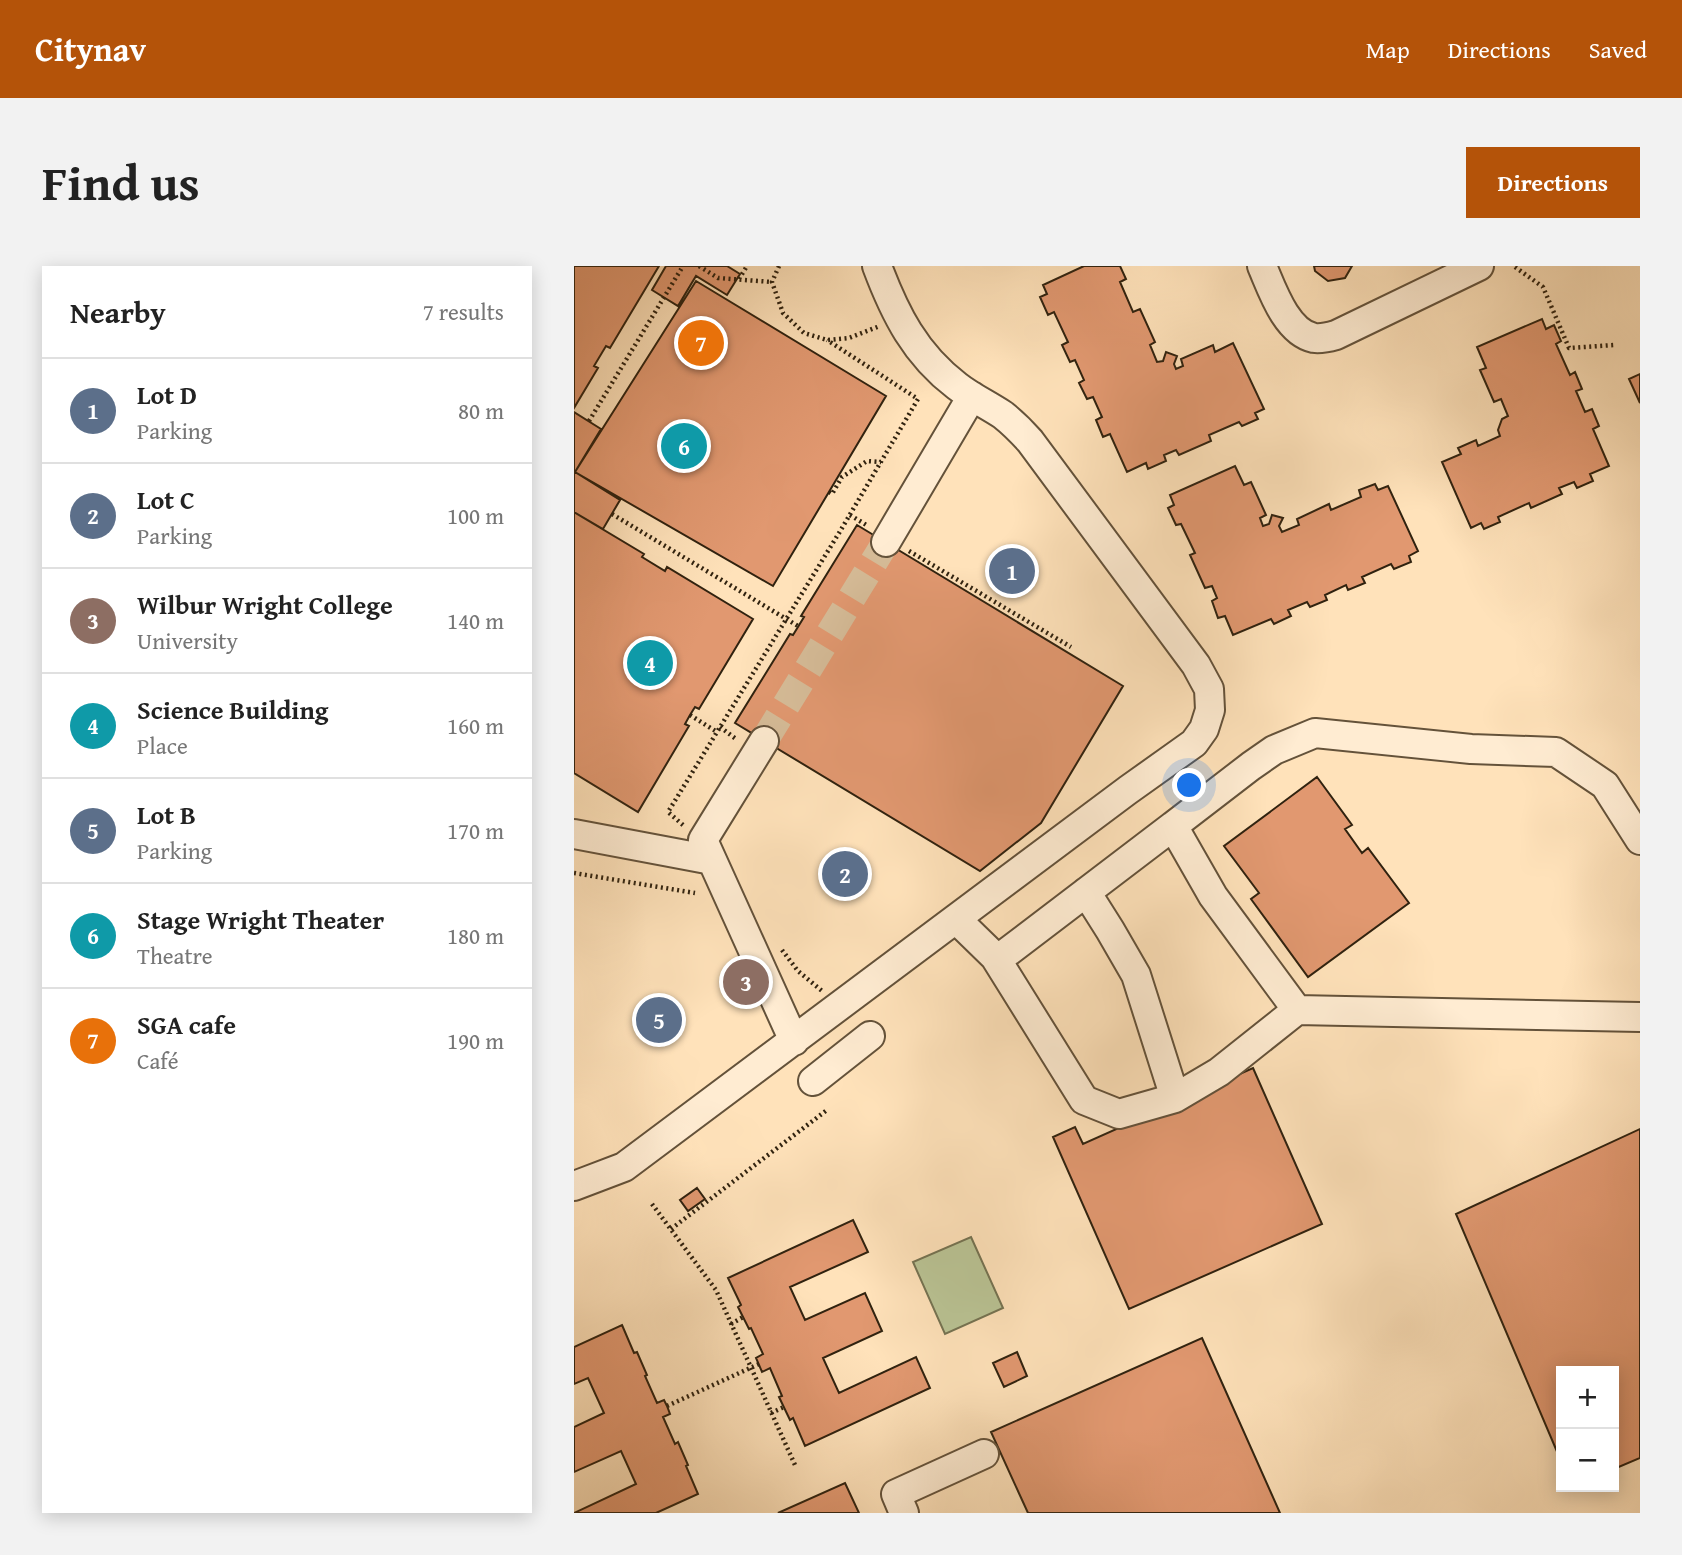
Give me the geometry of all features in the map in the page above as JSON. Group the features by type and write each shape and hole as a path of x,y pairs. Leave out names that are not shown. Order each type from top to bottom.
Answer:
{"street":[{"path":"574,1186 624,1167 1194,743 1204,729 1210,710 1209,689 1196,665 1030,441 1003,415 956,385 924,355 908,334 892,304 877,266"},
{"path":"1262,266 1280,308 1299,330 1312,338 1336,335 1479,266"},
{"path":"887,539 972,396"},
{"path":"996,960 1251,766 1274,750 1315,733 1471,749 1556,752 1605,785 1640,840"},
{"path":"753,742 703,840 794,1041"},
{"path":"1173,826 1213,896 1297,1010"},
{"path":"574,834 712,860"},
{"path":"1086,892 1136,975 1175,1098"},
{"path":"956,919 996,960 1084,1100 1119,1114 1175,1098 1219,1072 1297,1010 1640,1017"},
{"path":"813,1081 870,1036"},
{"path":"904,1513 896,1494 984,1454"}],"path":[{"path":"589,421 683,266"},
{"path":"699,266 718,278 772,282"},
{"path":"739,279 747,266"},
{"path":"688,829 668,812 918,399 827,340 804,333 783,313 772,282 779,266"},
{"path":"1515,267 1543,287 1569,348 1615,345"},
{"path":"827,340 849,338 880,326"},
{"path":"829,492 832,494 842,477 867,461 881,462"},
{"path":"612,514 798,626"},
{"path":"850,514 1054,640 1071,647"},
{"path":"690,715 718,730 753,742"},
{"path":"574,873 695,893"},
{"path":"775,940 798,971 826,995"},
{"path":"671,1229 827,1110"},
{"path":"652,1204 716,1290 795,1465"},
{"path":"731,1324 743,1317"},
{"path":"667,1406 759,1364"},
{"path":"771,1413 784,1407"}],"green space":[{"path":"971,1237 1003,1308 945,1334 913,1262"}],"building":[{"path":"574,266 659,266 610,348 606,346 594,366 598,368 574,408"},
{"path":"666,266 727,266 740,274 727,295 696,276 678,306 652,290"},
{"path":"1084,266 1120,266 1126,279 1120,282 1133,312 1140,309 1155,342 1150,345 1157,362 1163,361 1166,352 1177,356 1174,364 1176,369 1183,366 1181,359 1213,345 1215,352 1233,343 1264,409 1255,413 1258,419 1242,426 1239,422 1209,435 1211,441 1179,455 1176,450 1164,455 1166,461 1148,469 1146,463 1127,472 1110,434 1103,437 1096,420 1102,417 1093,397 1087,399 1079,383 1084,380 1075,360 1070,362 1062,345 1068,342 1054,312 1048,315 1040,297 1047,294 1043,285"},
{"path":"1314,266 1352,266 1345,278 1328,281 1315,271"},
{"path":"696,281 886,396 773,586 575,472"},
{"path":"1542,319 1546,329 1554,325 1561,341 1556,344 1570,375 1575,372 1582,389 1576,391 1585,412 1592,409 1599,426 1593,429 1609,466 1590,474 1593,481 1577,488 1574,482 1559,488 1562,494 1531,508 1529,503 1498,517 1500,522 1484,529 1481,523 1471,528 1442,462 1461,454 1458,448 1476,440 1478,446 1500,436 1498,430 1502,419 1508,416 1501,399 1494,402 1480,370 1486,368 1477,347"},
{"path":"1640,374 1640,403 1629,379"},
{"path":"574,412 601,429 575,472 620,500 603,529 574,512"},
{"path":"1235,466 1244,485 1251,482 1266,515 1260,518 1263,526 1269,524 1272,515 1283,518 1279,526 1282,532 1299,525 1297,519 1329,504 1331,510 1361,497 1359,490 1375,484 1378,490 1388,486 1418,551 1409,556 1411,562 1394,569 1391,564 1362,577 1365,583 1348,590 1346,585 1325,595 1327,600 1310,607 1307,602 1288,610 1291,616 1274,624 1271,619 1233,635 1225,616 1218,618 1212,601 1217,598 1212,586 1205,588 1190,555 1195,553 1181,524 1176,525 1168,508 1174,505 1170,495"},
{"path":"574,512 644,554 642,557 665,571 667,567 753,619 699,709 695,707 690,715 685,724 689,726 638,812 574,773"},
{"path":"857,525 1123,686 1041,823 980,871 735,723 790,634 793,635 804,617 801,616"},
{"path":"1317,777 1352,825 1345,829 1362,853 1368,848 1409,903 1308,977 1251,899 1259,893 1224,846"},
{"path":"1253,1068 1322,1224 1129,1309 1053,1137 1075,1127 1083,1144"},
{"path":"1640,1129 1640,1458 1619,1467 1619,1366 1556,1366 1556,1449 1456,1214"},
{"path":"697,1188 705,1199 688,1211 680,1200"},
{"path":"853,1220 868,1252 790,1287 805,1320 865,1293 882,1331 823,1358 839,1393 916,1357 930,1388 805,1446 793,1418 790,1420 779,1397 782,1396 770,1368 762,1372 756,1358 763,1354 738,1307 741,1305 728,1278"},
{"path":"622,1325 634,1353 637,1352 657,1403 664,1400 667,1406 670,1414 663,1417 675,1444 678,1442 698,1494 656,1513 574,1513 636,1484 621,1451 574,1472 574,1427 604,1413 588,1378 574,1384 574,1347"},
{"path":"1202,1338 1280,1513 1028,1513 991,1432"},
{"path":"1017,1352 1027,1376 1004,1387 993,1363"},
{"path":"845,1483 859,1513 778,1513"}],"tunnel":[{"path":"764,741 886,542"}],"place":[{"name":"SGA cafe","path":"701,343"},
{"name":"Stage Wright Theater","path":"684,446"},
{"name":"Lot D","path":"1012,571"},
{"name":"Science Building","path":"650,663"},
{"name":"Lot C","path":"845,874"},
{"name":"Wilbur Wright College","path":"746,982"},
{"name":"Lot B","path":"659,1020"}]}
